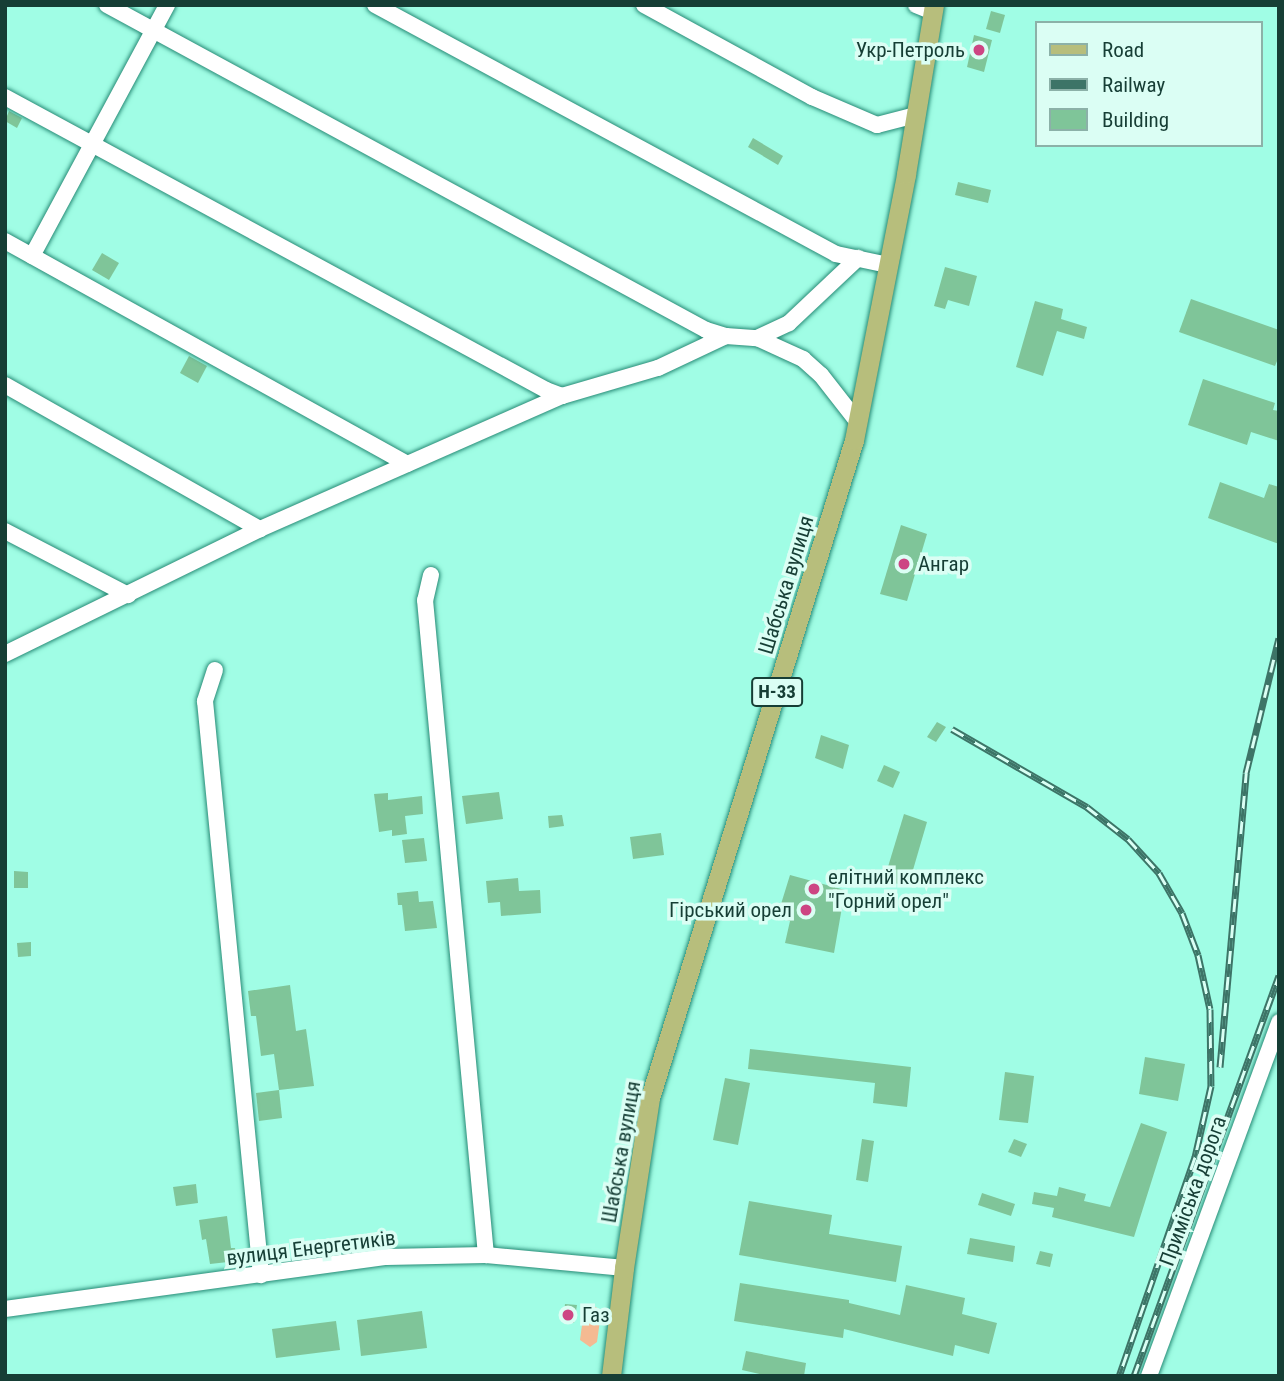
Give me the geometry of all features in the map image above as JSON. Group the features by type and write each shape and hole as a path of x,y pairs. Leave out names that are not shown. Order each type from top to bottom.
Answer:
{"main road":[{"name":"Шабська вулиця","path":"611,1376 624,1268 650,1098 739,818 857,421 916,115 928,8"}],"street":[{"path":"107,5 706,330 757,338 803,359 821,374 857,421"},
{"path":"32,256 167,5"},
{"path":"375,5 835,254 888,265"},
{"path":"644,5 812,97 877,125 916,115"},
{"path":"5,97 546,390 562,396"},
{"path":"5,242 407,464"},
{"path":"757,338 789,323 858,258"},
{"path":"5,654 260,529 562,396 658,368 726,335"},
{"path":"5,385 260,529"},
{"path":"5,531 128,595"},
{"path":"431,575 425,600 486,1255"},
{"path":"215,670 205,701 261,1275"},
{"name":"Приміська дорога","path":"1149,1376 1279,1023"},
{"name":"вулиця Енергетиків","path":"5,1309 386,1257 486,1255 624,1268"}],"shaded area":[{"path":"587,1307 596,1307 601,1313 597,1342 590,1347 580,1340 584,1310"}],"building":[{"path":"991,11 1005,15 1000,33 986,29"},
{"path":"974,35 992,40 984,72 967,67"},
{"path":"9,111 22,118 17,128 5,121"},
{"path":"753,138 783,156 778,165 748,147"},
{"path":"958,182 991,190 988,203 955,195"},
{"path":"102,253 119,263 109,280 92,270"},
{"path":"945,267 977,276 969,306 948,300 945,309 934,306"},
{"path":"1191,299 1279,330 1279,356 1275,366 1179,332"},
{"path":"1035,301 1063,309 1061,319 1087,327 1084,339 1057,331 1043,376 1016,367"},
{"path":"189,356 207,366 198,383 180,373"},
{"path":"1203,379 1275,403 1273,410 1279,411 1279,441 1251,432 1247,445 1188,425"},
{"path":"1220,482 1264,498 1269,484 1279,487 1279,544 1208,518"},
{"name":"Ангар","path":"901,525 927,534 907,601 880,594"},
{"path":"937,722 946,727 936,742 927,737"},
{"path":"821,735 849,745 843,769 815,758"},
{"path":"884,765 900,772 893,788 877,781"},
{"path":"499,792 503,819 466,824 462,796"},
{"path":"388,793 388,800 422,796 423,814 405,816 407,834 392,836 392,830 379,832 374,794"},
{"path":"904,814 927,822 908,887 884,880"},
{"path":"562,815 564,826 549,828 548,816"},
{"path":"661,833 664,855 633,859 630,837"},
{"path":"424,838 427,861 405,863 402,840"},
{"path":"14,871 28,872 28,888 14,888"},
{"path":"790,875 845,890 834,953 785,943 790,921 777,917"},
{"path":"518,878 519,891 540,890 541,913 501,916 500,902 488,903 486,881"},
{"path":"418,891 419,902 433,901 437,928 405,931 402,905 398,905 397,893"},
{"path":"31,942 31,956 18,957 17,943"},
{"path":"290,985 296,1031 306,1029 314,1086 279,1090 274,1054 261,1056 256,1016 251,1016 248,991"},
{"path":"750,1049 911,1067 907,1107 873,1103 875,1083 748,1069"},
{"path":"1145,1057 1185,1064 1178,1101 1139,1094"},
{"path":"1005,1072 1034,1076 1028,1123 999,1120"},
{"path":"725,1078 750,1083 738,1145 713,1140"},
{"path":"279,1090 282,1118 259,1121 256,1093"},
{"path":"1141,1123 1167,1132 1134,1237 1052,1217 1054,1208 1032,1204 1034,1192 1057,1196 1059,1187 1086,1194 1084,1201 1110,1207"},
{"path":"862,1139 874,1141 868,1182 856,1180"},
{"path":"1014,1139 1027,1144 1021,1157 1008,1152"},
{"path":"196,1184 198,1203 176,1206 173,1187"},
{"path":"982,1193 1015,1204 1011,1216 978,1205"},
{"path":"749,1201 832,1215 829,1234 902,1246 896,1282 739,1255"},
{"path":"227,1216 231,1248 235,1248 237,1261 210,1264 206,1239 202,1240 199,1220"},
{"path":"970,1238 1015,1246 1013,1262 967,1254"},
{"path":"1040,1251 1053,1254 1050,1267 1036,1264"},
{"path":"740,1283 849,1300 849,1303 900,1315 906,1285 965,1298 962,1314 997,1323 989,1354 955,1345 953,1356 844,1329 843,1338 734,1321"},
{"path":"565,1304 577,1305 574,1323 563,1322"},
{"path":"422,1311 427,1348 361,1356 357,1320"},
{"path":"336,1321 340,1350 276,1358 272,1329"},
{"path":"746,1351 806,1363 804,1376 769,1376 742,1370"}],"railway":[{"path":"1220,1067 1246,773 1279,638"},
{"path":"952,729 1087,807 1128,839 1159,873 1182,913 1198,955 1210,1009 1211,1086 1195,1157 1119,1376"},
{"path":"1134,1376 1279,975"}],"place":[{"name":"Укр-Петроль","path":"979,50"},
{"name":"Ангар","path":"904,564"},
{"name":"елітний комплекс \"Горний орел\"","path":"814,889"},
{"name":"Гірський орел","path":"806,910"},
{"name":"Газ","path":"568,1315"}]}
